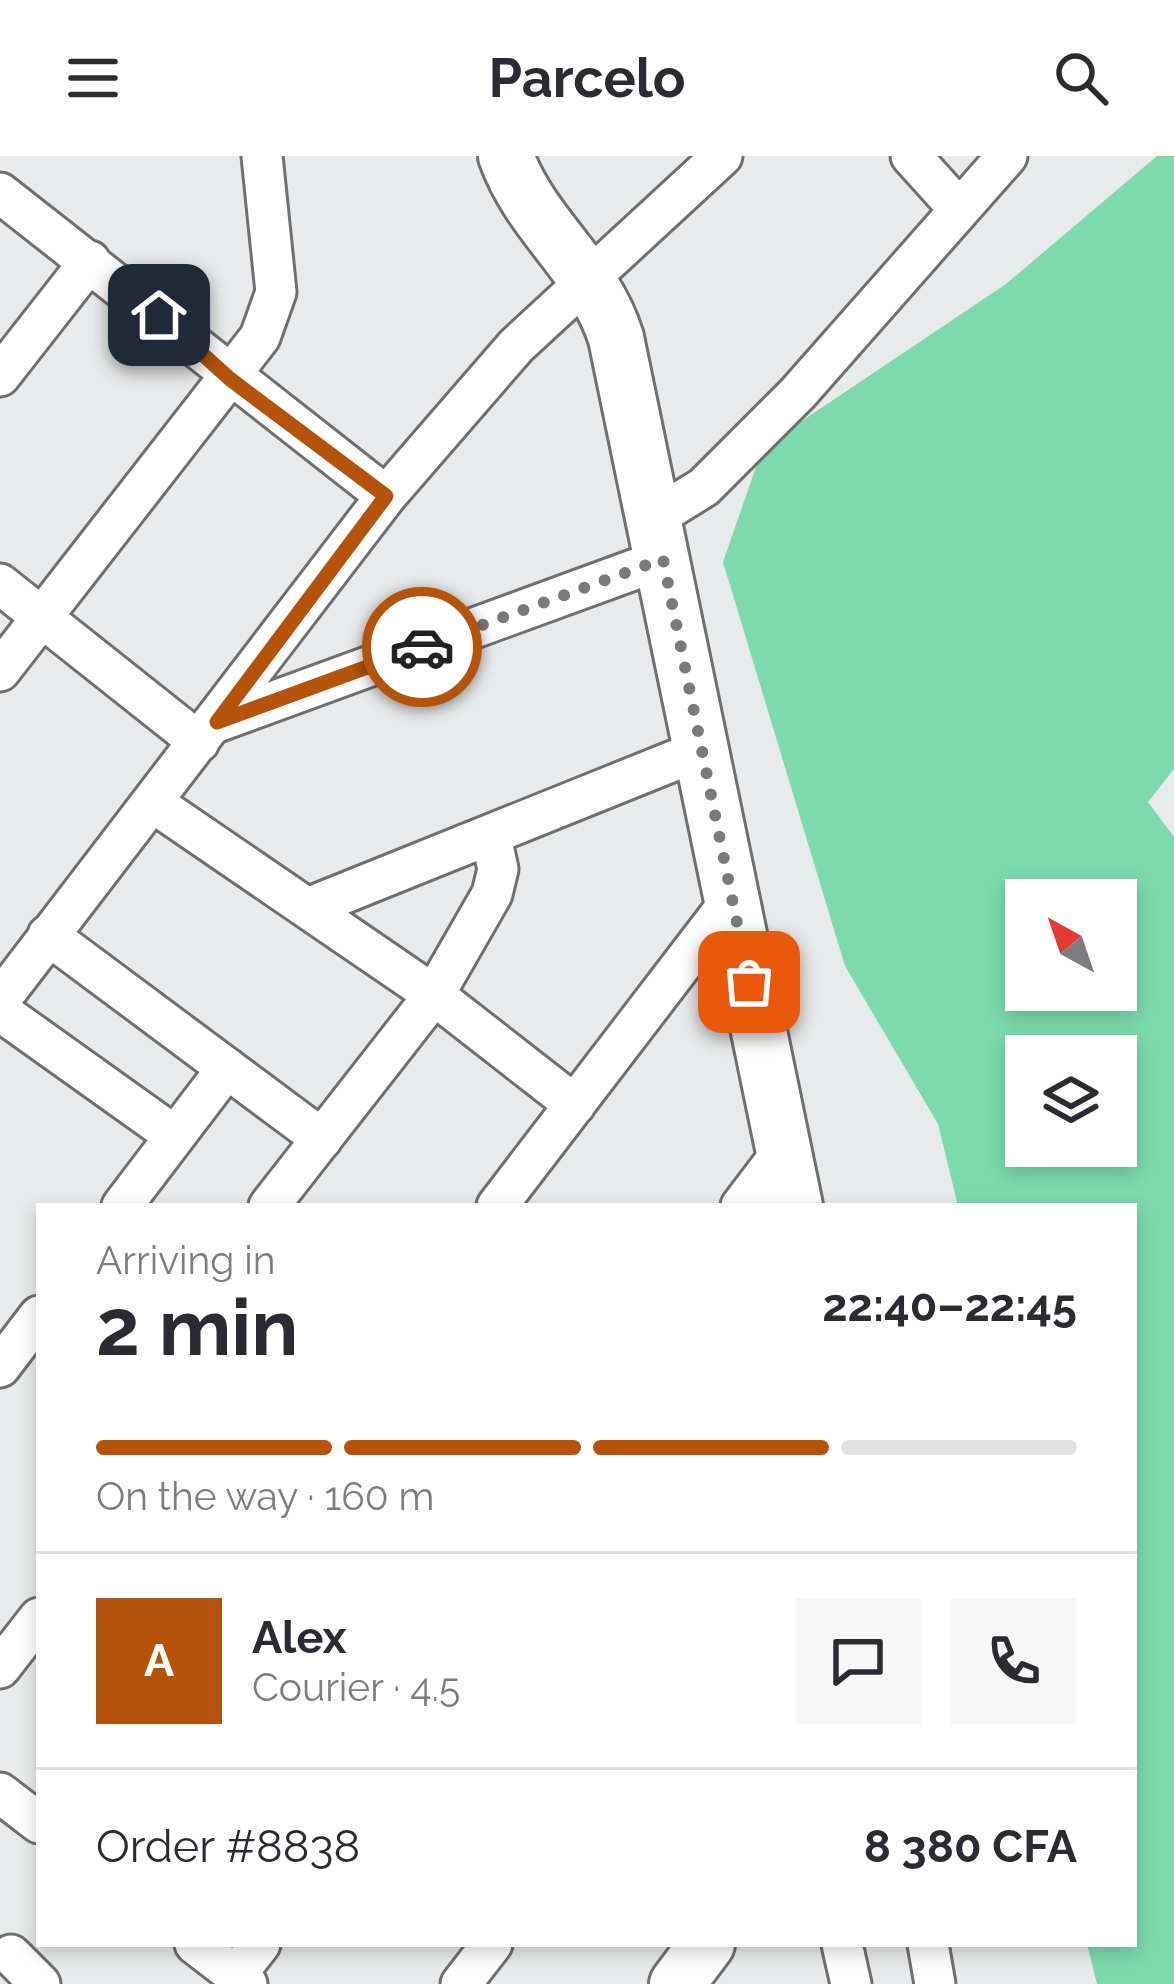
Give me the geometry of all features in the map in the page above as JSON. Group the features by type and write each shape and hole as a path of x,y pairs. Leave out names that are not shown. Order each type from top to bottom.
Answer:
{"street":[{"path":"0,670 260,337 276,292 262,156"},
{"path":"506,156 543,225 590,278 616,338 794,1203"},
{"path":"0,1000 386,496 516,346 722,156"},
{"path":"911,156 958,208"},
{"path":"208,732 659,539 798,392 1007,156"},
{"path":"0,193 90,261 230,379 386,496"},
{"path":"0,376 90,261"},
{"path":"0,584 208,732"},
{"path":"310,907 698,751"},
{"path":"152,802 434,995 575,1105"},
{"path":"271,1203 434,995 492,894 498,868 490,837"},
{"path":"499,1203 732,899"},
{"path":"48,935 322,1139"},
{"path":"0,1011 175,1136"},
{"path":"124,1203 227,1068"},
{"path":"743,1203 785,1148"},
{"path":"0,1668 36,1622"},
{"path":"0,1793 36,1821"},
{"path":"202,1947 247,1968"},
{"path":"461,1984 490,1947"},
{"path":"676,1984 705,1947"},
{"path":"843,1947 851,1984"},
{"path":"928,1947 934,1984"},
{"path":"11,1955 40,1984"}],"green space":[{"path":"1157,156 1174,156 1174,769 1148,802 1174,837 1174,1984 1097,1984 1088,1947 1137,1947 1137,1203 957,1203 938,1124 845,966 723,562 763,447 1006,284"}],"way so far":[{"path":"422,647 663,559 698,751 749,982"}],"route":[{"path":"159,315 230,379 386,496 217,722 422,647"}]}
